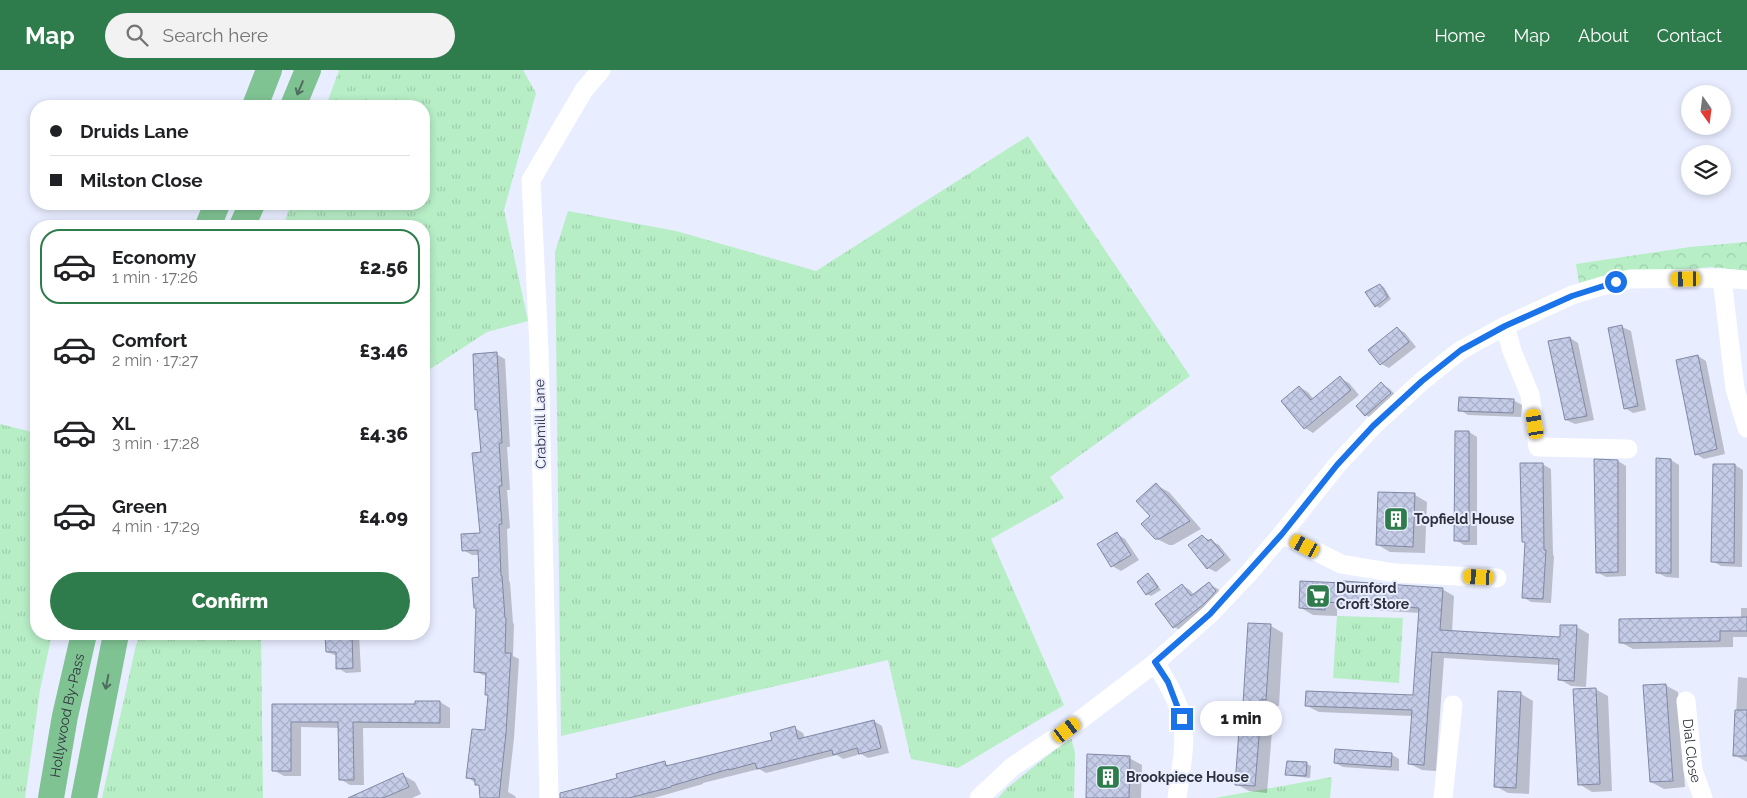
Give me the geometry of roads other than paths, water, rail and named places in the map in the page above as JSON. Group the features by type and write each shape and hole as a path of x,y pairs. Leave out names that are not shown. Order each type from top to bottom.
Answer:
{"highway":[{"path":"257,100 269,70"},
{"path":"296,100 308,70"},
{"name":"Hollywood By-Pass","path":"51,798 65,716 83,640"},
{"path":"84,798 115,640"}],"street":[{"name":"Crabmill Lane","path":"548,798 539,349 531,180 584,90 601,70"},
{"path":"979,798 1012,767 1067,730 1155,662 1210,614 1282,534 1337,465 1373,426 1422,381 1461,350 1505,326 1572,296 1630,279 1722,278 1747,280"},
{"path":"1722,278 1735,389 1747,428"},
{"path":"1505,326 1512,351 1530,394 1538,447 1628,448"},
{"path":"1282,534 1341,564 1395,572 1497,578"},
{"path":"1155,662 1168,682 1182,719 1183,757 1177,798"},
{"name":"Dial Close","path":"1686,701 1693,770 1703,798"},
{"path":"1443,798 1453,705"}],"place":[{"name":"Topfield House","path":"1396,519"},
{"name":"Durnford Croft Store","path":"1318,596"},
{"name":"Brookpiece House","path":"1108,777"}]}
